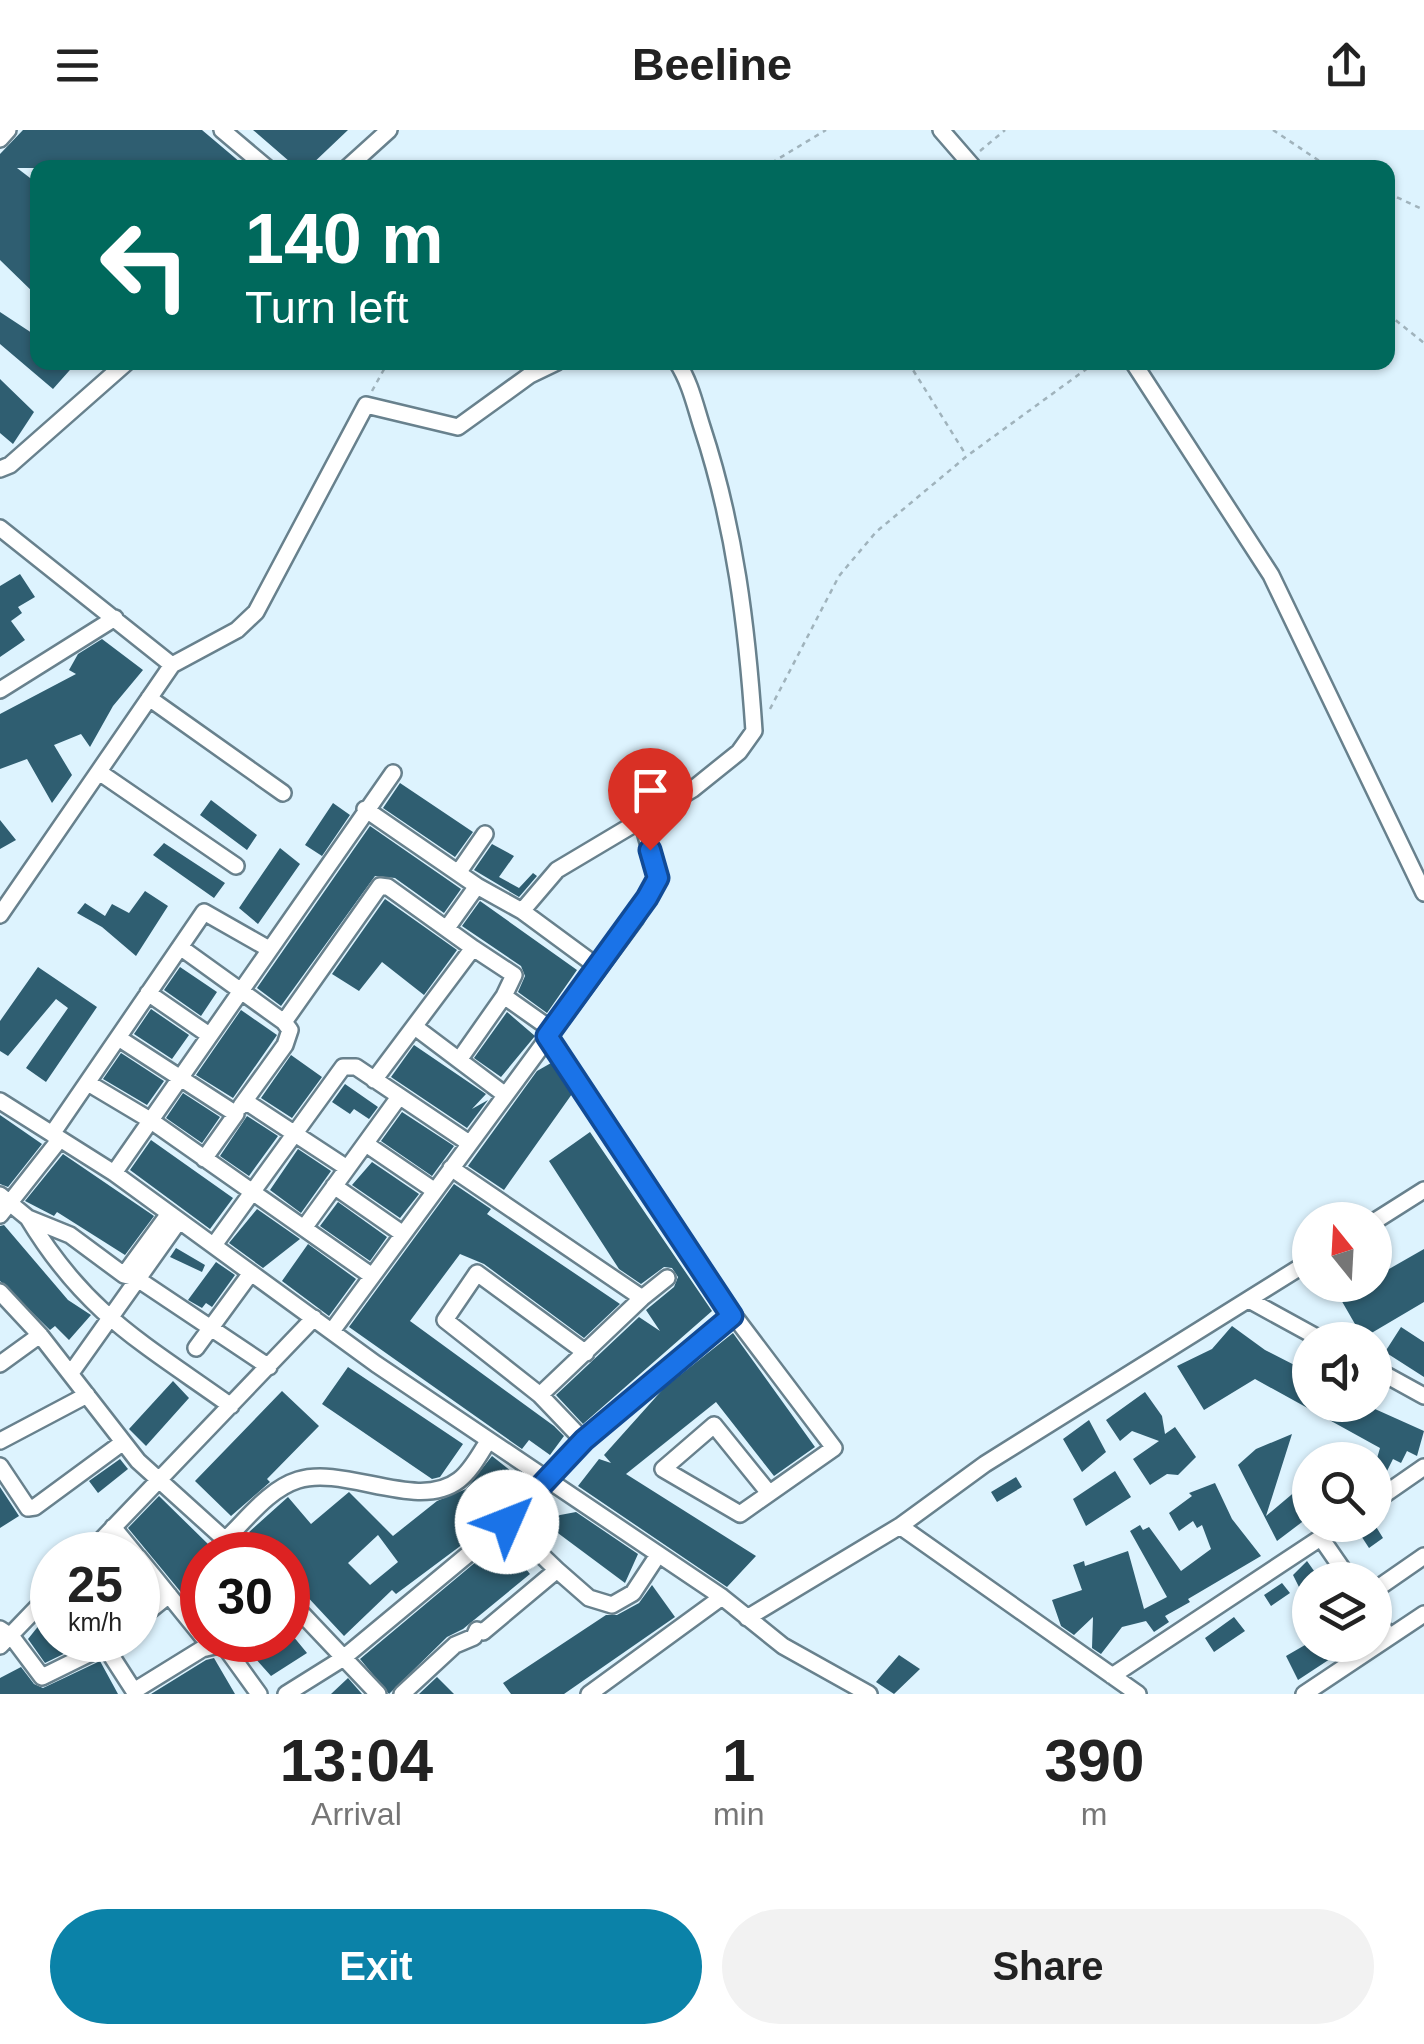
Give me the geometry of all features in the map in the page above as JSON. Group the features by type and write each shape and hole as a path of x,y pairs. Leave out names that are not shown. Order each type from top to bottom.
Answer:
{"street":[{"path":"0,139 8,130"},
{"path":"222,130 258,160"},
{"path":"356,160 390,130"},
{"path":"941,130 967,160"},
{"path":"0,469 10,466 117,370"},
{"path":"0,915 172,665 237,630 256,612 366,405 458,426 541,370"},
{"path":"522,912 558,870 642,821 739,752 754,731 738,563 712,458 680,370"},
{"path":"1138,370 1271,575 1424,892"},
{"path":"0,528 172,665"},
{"path":"0,690 114,618"},
{"path":"148,698 282,792"},
{"path":"99,772 236,866"},
{"path":"114,1173 364,809 393,773"},
{"path":"364,809 598,966"},
{"path":"332,1331 636,918 658,878 642,821"},
{"path":"458,873 484,834"},
{"path":"447,928 477,886"},
{"path":"284,1022 378,887 388,887 514,975 504,996 459,1060"},
{"path":"268,949 204,912 88,1082 56,1136 4,1205 78,1239 210,1331 270,1367"},
{"path":"180,947 290,1030 285,1045 204,1159"},
{"path":"374,1080 473,948"},
{"path":"148,993 209,1035"},
{"path":"504,996 549,1033 732,1316 834,1448 740,1514 663,1469 714,1425 769,1493"},
{"path":"415,1027 504,1094"},
{"path":"120,1039 180,1077 294,1133 348,1168"},
{"path":"214,1245 343,1067 356,1067 470,1143"},
{"path":"88,1082 150,1120 372,1276"},
{"path":"304,1228 399,1096"},
{"path":"0,1101 114,1173 488,1443 722,1597 784,1646 869,1694"},
{"path":"366,1144 434,1191"},
{"path":"451,1168 642,1298"},
{"path":"334,1186 402,1234"},
{"path":"1392,1210 1424,1190"},
{"path":"28,1218 62,1271 107,1318 231,1406"},
{"path":"71,1373 130,1276 174,1218"},
{"path":"747,1618 900,1526 985,1464 1292,1272"},
{"path":"196,1348 251,1273"},
{"path":"584,1440 540,1395 445,1320 477,1273 586,1353"},
{"path":"540,1395 668,1278"},
{"path":"0,1292 71,1373 122,1442 217,1532"},
{"path":"1248,1300 1292,1324"},
{"path":"293,1692 342,1658 507,1522 548,1483 584,1440 732,1316"},
{"path":"108,1532 314,1318"},
{"path":"0,1364 40,1335"},
{"path":"1392,1378 1424,1396"},
{"path":"0,1440 87,1396"},
{"path":"0,1466 28,1508 35,1507 122,1442"},
{"path":"234,1532 270,1496 295,1480 327,1478 435,1490 461,1478 488,1443"},
{"path":"1392,1489 1424,1467"},
{"path":"507,1522 589,1598 612,1605 634,1593 658,1555"},
{"path":"900,1526 1138,1694"},
{"path":"113,1527 117,1532"},
{"path":"1112,1676 1315,1542"},
{"path":"1392,1578 1424,1556"},
{"path":"402,1694 455,1645 474,1638 476,1630 482,1632 557,1570"},
{"path":"160,1584 180,1608"},
{"path":"160,1602 169,1595"},
{"path":"588,1694 722,1597"},
{"path":"30,1613 4,1637 42,1677 52,1694"},
{"path":"1392,1634 1424,1614"},
{"path":"310,1623 378,1694"},
{"path":"118,1662 132,1692 180,1653"},
{"path":"42,1677 72,1662"},
{"path":"237,1662 259,1694"},
{"path":"1304,1694 1351,1662"}],"path":[{"path":"777,159 826,130"},
{"path":"975,160 1004,130"},
{"path":"1273,130 1314,160"},
{"path":"1395,196 1424,210"},
{"path":"1395,320 1424,343"},
{"path":"366,405 384,370"},
{"path":"913,370 967,456"},
{"path":"754,731 777,700 838,576 876,532 967,456 1085,370"}],"building":[{"path":"23,130 202,130 238,160 30,160 30,168 17,168 30,178 30,289 0,260 0,154"},
{"path":"253,130 348,130 316,160 288,160"},
{"path":"0,312 30,332 30,369 0,344"},
{"path":"31,370 70,370 53,389"},
{"path":"0,379 34,412 13,444 0,433"},
{"path":"20,574 35,597 18,607 22,613 11,621 25,640 0,657 0,586"},
{"path":"102,639 143,670 113,706 90,747 81,734 54,745 72,775 52,803 27,759 0,769 0,714 76,674 69,670 78,654"},
{"path":"400,783 473,832 455,857 383,808"},
{"path":"211,800 257,835 247,850 200,815"},
{"path":"333,803 350,815 322,856 305,845"},
{"path":"0,820 16,840 0,849"},
{"path":"370,826 461,889 444,913 395,878 375,876 281,1006 257,988"},
{"path":"164,843 225,883 214,898 153,855"},
{"path":"492,844 514,856 499,877 519,888 533,873 537,876 519,897 474,870"},
{"path":"280,848 300,864 258,924 239,908"},
{"path":"145,891 168,906 136,956 102,927 77,913 85,903 105,916 112,904 129,913"},
{"path":"385,899 457,950 424,995 382,962 359,991 332,974"},
{"path":"480,901 577,970 547,1013 518,992 525,976 521,966 462,926"},
{"path":"38,967 97,1007 46,1082 26,1068 68,1008 56,999 8,1056 0,1051 0,1021"},
{"path":"180,967 217,992 201,1016 164,990"},
{"path":"151,1009 189,1035 172,1059 134,1034"},
{"path":"241,1010 277,1035 233,1098 196,1075"},
{"path":"507,1012 535,1036 501,1077 474,1058"},
{"path":"414,1045 486,1094 472,1109 488,1100 467,1128 391,1077"},
{"path":"121,1053 164,1081 147,1105 103,1079"},
{"path":"291,1055 322,1077 292,1118 261,1098"},
{"path":"551,1063 572,1094 504,1190 468,1166 537,1071"},
{"path":"345,1084 378,1107 369,1119 354,1109 350,1114 332,1102"},
{"path":"183,1093 220,1117 202,1143 166,1118"},
{"path":"402,1112 454,1146 432,1176 381,1141"},
{"path":"0,1115 42,1144 8,1187 0,1184"},
{"path":"247,1116 278,1136 249,1176 220,1156"},
{"path":"590,1132 712,1311 583,1424 556,1395 639,1317 660,1331 646,1310 674,1287 678,1277 672,1268 664,1267 641,1284 619,1269 549,1161"},
{"path":"151,1140 233,1198 210,1229 130,1170"},
{"path":"298,1149 331,1171 301,1213 270,1190"},
{"path":"63,1154 154,1216 125,1255 57,1212 54,1216 25,1201"},
{"path":"372,1162 419,1194 400,1218 352,1185"},
{"path":"454,1184 491,1209 487,1214 620,1304 584,1338 484,1264 460,1254 410,1321 554,1426 564,1436 550,1455 529,1440 522,1449 349,1327"},
{"path":"338,1202 387,1237 370,1261 320,1226"},
{"path":"257,1209 300,1239 263,1268 229,1243"},
{"path":"4,1225 68,1300 91,1315 69,1340 55,1326 50,1330 0,1281 0,1226"},
{"path":"308,1244 356,1279 329,1316 282,1281"},
{"path":"176,1248 205,1265 202,1272 170,1257"},
{"path":"1424,1249 1424,1302 1390,1322 1354,1322 1342,1302 1392,1302 1392,1267"},
{"path":"216,1262 235,1275 212,1307 206,1303 202,1308 188,1300"},
{"path":"1232,1326 1292,1364 1292,1399 1255,1379 1204,1410 1177,1366 1212,1349"},
{"path":"1401,1327 1424,1342 1424,1377 1392,1356 1392,1341"},
{"path":"733,1333 815,1447 774,1476 716,1402 626,1474 756,1556 727,1587 578,1486 599,1459 611,1463 604,1455 664,1388"},
{"path":"348,1367 463,1444 440,1477 432,1479 322,1404"},
{"path":"173,1381 189,1398 146,1446 129,1429"},
{"path":"282,1391 319,1426 267,1479 270,1482 231,1516 195,1481"},
{"path":"1145,1392 1162,1416 1165,1434 1175,1427 1196,1457 1178,1475 1167,1474 1150,1485 1133,1459 1159,1441 1132,1431 1120,1441 1106,1420"},
{"path":"1392,1417 1424,1431 1417,1456 1407,1451 1401,1463 1392,1461 1392,1442 1369,1442 1333,1422 1392,1422"},
{"path":"1089,1420 1106,1452 1082,1472 1063,1439"},
{"path":"1292,1434 1266,1516 1292,1494 1292,1530 1277,1541 1238,1465 1256,1449"},
{"path":"492,1456 516,1475 504,1492 511,1502 396,1594 392,1590 344,1636 310,1600 310,1532 249,1532 288,1497 311,1524 349,1492 393,1536 437,1501 466,1489","holes":["378,1535 398,1562 370,1585 348,1563"]},
{"path":"120,1459 128,1469 98,1493 89,1481"},
{"path":"1115,1471 1131,1497 1086,1526 1073,1499"},
{"path":"1016,1477 1022,1487 997,1502 991,1492"},
{"path":"1215,1483 1232,1519 1261,1556 1188,1599 1190,1602 1165,1616 1169,1622 1154,1632 1146,1621 1122,1627 1101,1654 1092,1648 1093,1617 1074,1635 1061,1626 1052,1600 1082,1590 1073,1565 1084,1561 1085,1566 1128,1551 1144,1609 1167,1597 1130,1531 1140,1525 1143,1530 1149,1527 1181,1571 1211,1549 1202,1525 1197,1528 1193,1521 1179,1531 1169,1513 1192,1496 1189,1493"},
{"path":"0,1487 19,1516 0,1528"},
{"path":"159,1496 196,1532 180,1532 180,1591 160,1567 160,1532 131,1532 128,1528"},
{"path":"576,1512 638,1554 625,1583 539,1519"},
{"path":"502,1540 530,1574 463,1629 447,1637 389,1694 360,1659"},
{"path":"1282,1583 1290,1593 1271,1606 1264,1595"},
{"path":"652,1585 675,1617 564,1694 511,1694 503,1683 606,1615 617,1615 639,1603"},
{"path":"1234,1617 1245,1631 1214,1652 1205,1638"},
{"path":"1292,1653 1292,1662 1325,1662 1298,1680 1286,1656"},
{"path":"899,1655 920,1669 894,1694 876,1682"},
{"path":"101,1662 118,1694 0,1694 0,1678 21,1667 34,1684 43,1688"},
{"path":"203,1662 216,1662 235,1694 151,1694"},
{"path":"258,1662 293,1662 271,1676"},
{"path":"437,1677 454,1694 419,1694"},
{"path":"348,1678 362,1694 331,1694"}],"route":[{"path":"507,1522 548,1483 584,1440 672,1362 732,1316 547,1036 636,918 658,878 650,850"}]}
